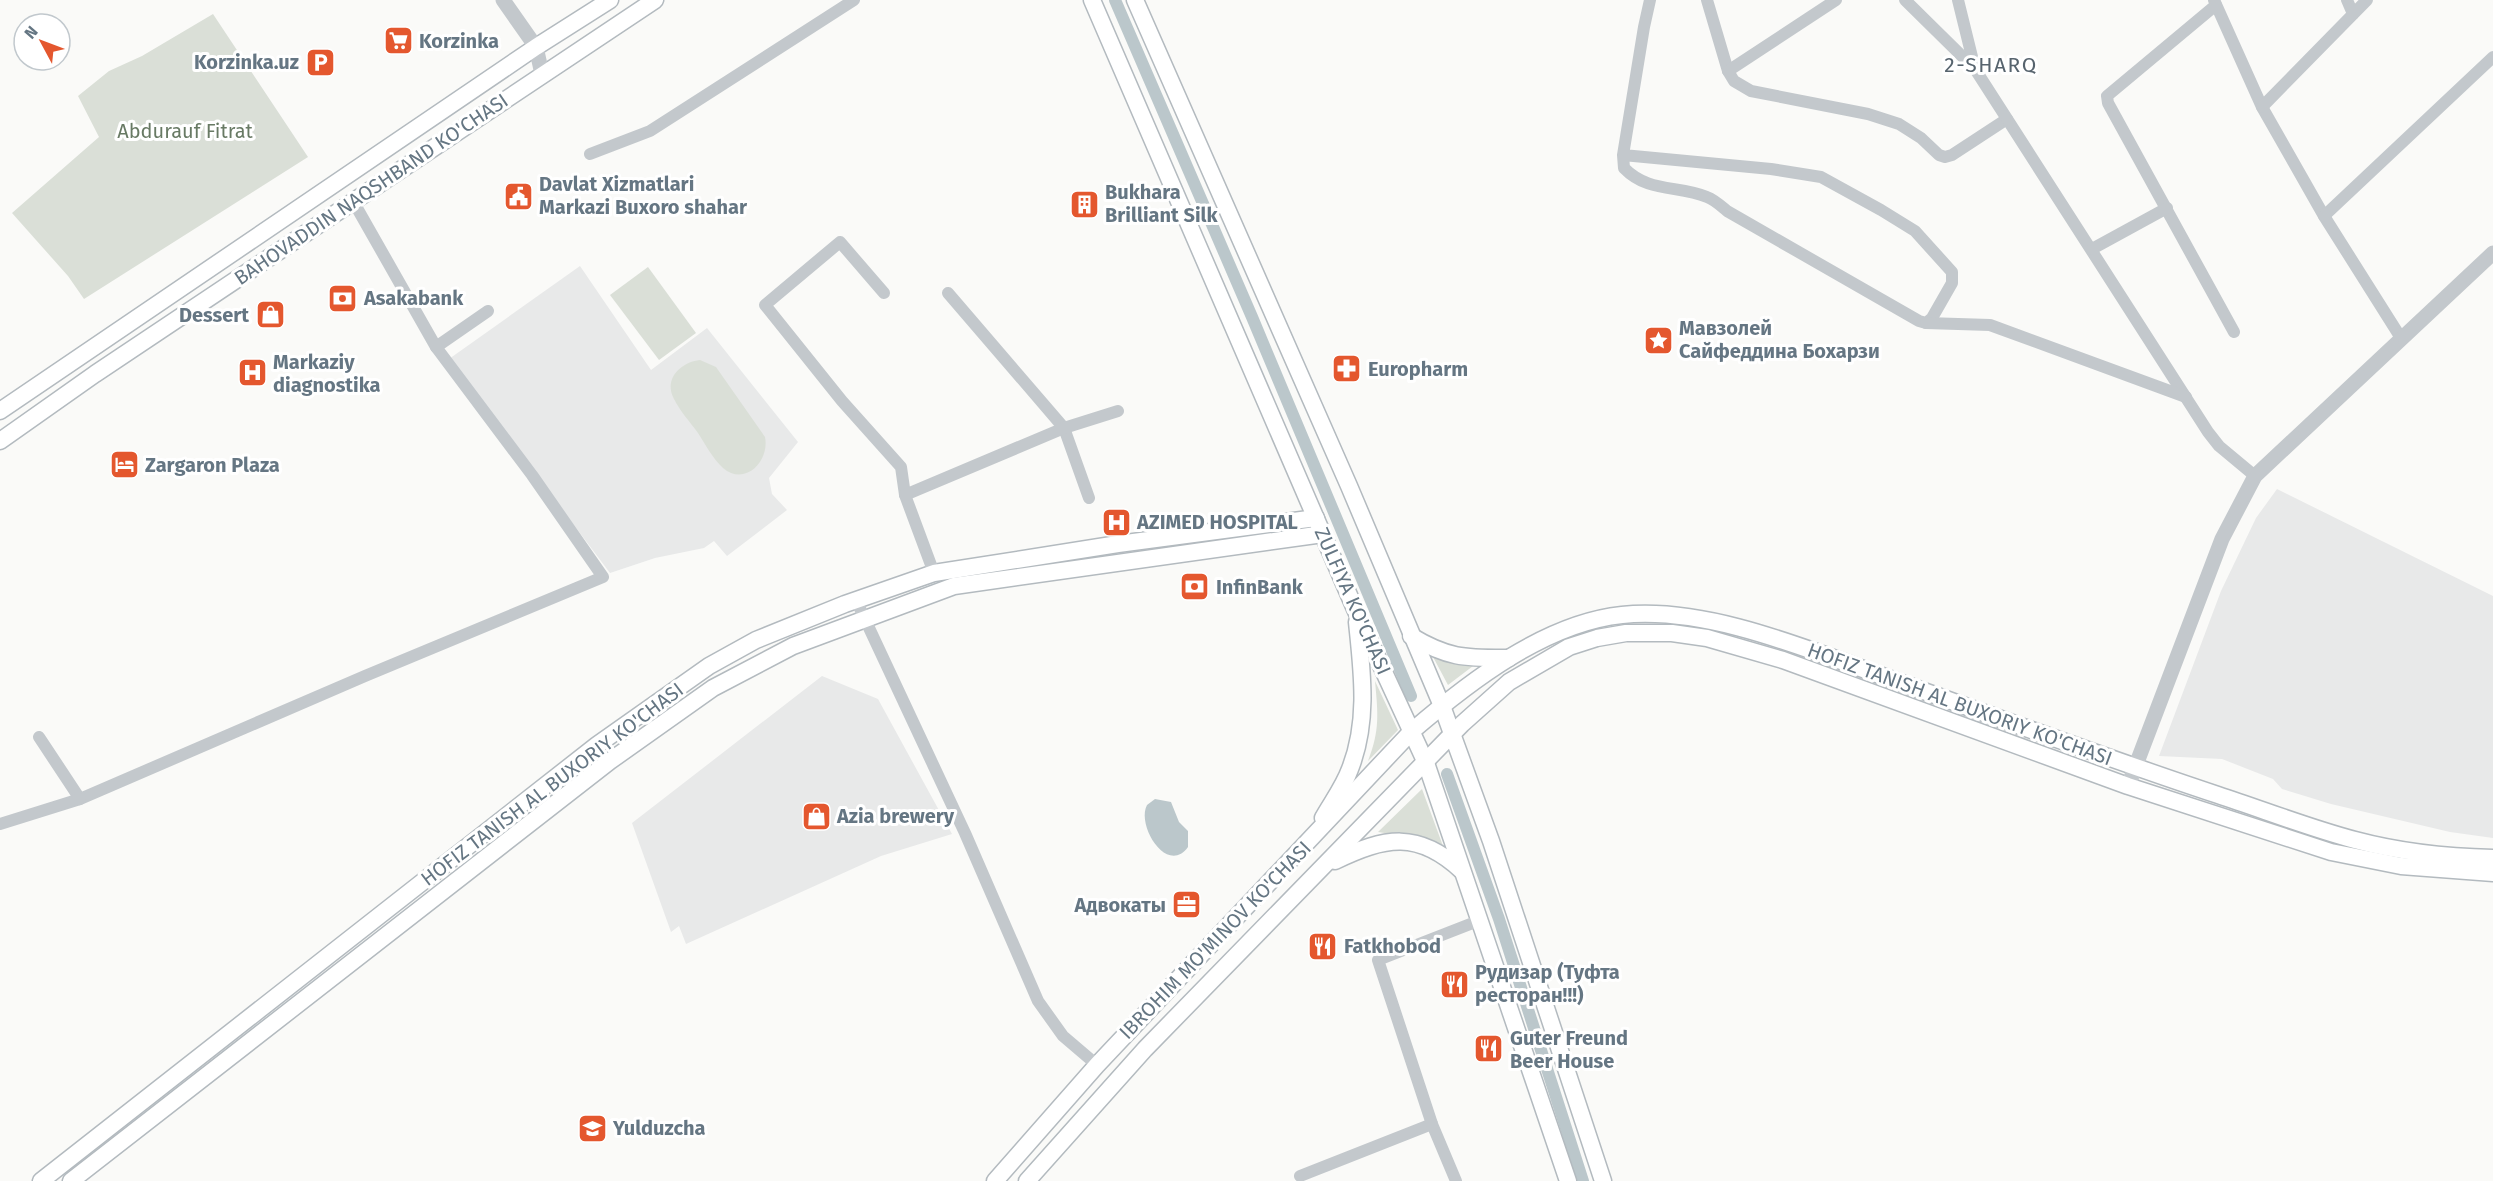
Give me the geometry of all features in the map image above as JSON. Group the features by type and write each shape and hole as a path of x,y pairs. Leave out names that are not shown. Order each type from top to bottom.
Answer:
{"main road":[{"name":"BAHOVADDIN NAQSHBAND KO'CHASI","path":"0,411 536,47 610,0"},
{"name":"BAHOVADDIN NAQSHBAND KO'CHASI","path":"0,441 95,374 655,0"},
{"name":"ZULFIYA KO'CHASI","path":"1092,0 1323,534 1426,763 1568,1181"},
{"name":"ZULFIYA KO'CHASI","path":"1135,0 1349,486 1442,706 1537,978 1602,1181"},
{"name":"HOFIZ TANISH AL BUXORIY KO'CHASI","path":"41,1181 597,745 716,662 756,640 856,600 945,577 1316,518"},
{"path":"945,577 1323,534"},
{"name":"HOFIZ TANISH AL BUXORIY KO'CHASI","path":"71,1181 610,761 713,688 793,646 865,620 945,577"},
{"path":"1309,842 1350,769 1361,729 1364,691 1356,609"},
{"name":"HOFIZ TANISH AL BUXORIY KO'CHASI","path":"1442,706 1509,658 1585,622 1622,615 1692,616 1790,643 2136,767 2356,840 2407,851 2493,858"},
{"name":"HOFIZ TANISH AL BUXORIY KO'CHASI","path":"1453,734 1509,682 1569,647 1611,635 1672,633 1707,638 1783,660 2128,786 2331,852 2402,866 2493,873"},
{"path":"1411,636 1443,653 1470,658 1509,658"},
{"name":"IBROHIM MO'MINOV KO'CHASI","path":"995,1181 1127,1032 1412,731 1442,706"},
{"name":"IBROHIM MO'MINOV KO'CHASI","path":"1027,1181 1145,1049 1453,734"},
{"path":"1324,867 1365,847 1397,840 1419,844 1446,856 1463,872"},
{"path":"1127,1032 1145,1049"},
{"path":"130,1111 142,1126"}],"street":[{"path":"503,0 536,47 542,74"},
{"path":"590,154 650,131 854,0"},
{"path":"1650,0 1623,155 1624,168 1643,183 1707,196 1727,211 1919,321 1990,325 2186,397"},
{"path":"1707,0 1728,71 1734,81 1750,91 1868,114 1899,124 1921,138 1939,155 1945,157 1952,155 2007,119"},
{"path":"1728,71 1836,0"},
{"path":"1905,0 1975,69 2219,446 2255,476"},
{"path":"1958,0 1975,69"},
{"path":"2347,0 2354,14"},
{"path":"2262,107 2367,0"},
{"path":"2234,332 2108,103 2107,96 2215,3 2262,107 2324,216 2401,338"},
{"path":"2324,216 2493,57"},
{"path":"1623,155 1771,169 1821,177 1881,210 1915,231 1952,272 1952,283 1932,318 1926,323"},
{"path":"0,824 80,799 365,676 603,577 532,475 436,347 353,201"},
{"path":"2092,249 2167,208"},
{"path":"884,293 840,242 765,306 842,401 901,467 905,495 945,577"},
{"path":"2128,786 2222,539 2255,476 2493,253"},
{"path":"948,293 1064,428 1089,498"},
{"path":"436,347 488,311"},
{"path":"905,495 1064,428 1118,411"},
{"path":"856,600 965,833 1038,1001 1063,1036 1097,1065"},
{"path":"39,737 80,799"},
{"path":"1456,1181 1432,1124 1378,960 1478,921"},
{"path":"1300,1176 1432,1124"}],"shaded area":[{"path":"580,266 651,370 707,328 798,442 769,478 772,494 787,510 727,556 714,541 704,548 655,558 610,573 449,359"},
{"path":"2277,489 2493,596 2493,838 2450,832 2331,804 2282,789 2273,779 2222,759 2159,756 2221,591 2256,518"},
{"name":"Azia brewery","path":"822,676 878,699 952,834 881,856 686,944 679,926 671,932 632,823"},
{"path":"1155,799 1171,802 1179,822 1188,831 1188,847 1180,854 1171,855 1163,852 1150,835 1145,814 1147,805"}],"green space":[{"name":"Abdurauf Fitrat","path":"213,14 308,157 84,299 68,276 12,213 99,137 78,96 109,71 142,56"},
{"path":"648,267 696,333 659,360 610,295"},
{"path":"700,360 716,367 765,437 764,455 754,469 747,473 740,475 731,473 719,464 682,412 671,392 672,378 676,373 686,364"},
{"path":"1432,655 1454,664 1473,666 1448,685"},
{"path":"1375,681 1398,730 1368,761 1375,740 1377,722"},
{"path":"1422,789 1443,846 1429,840 1378,832"}],"waterway":[{"path":"1115,0 1252,317 1411,696"},
{"path":"1447,774 1499,919 1583,1181"}],"place":[{"name":"Korzinka","path":"398,41"},
{"name":"Korzinka.uz","path":"320,62"},
{"name":"Davlat Xizmatlari Markazi Buxoro shahar","path":"518,196"},
{"name":"Bukhara Brilliant Silk","path":"1084,204"},
{"name":"Asakabank","path":"343,298"},
{"name":"Dessert","path":"270,315"},
{"name":"Мавзолей Сайфеддина Бохарзи","path":"1658,340"},
{"name":"Europharm","path":"1347,369"},
{"name":"Markaziy diagnostika","path":"252,373"},
{"name":"Zargaron Plaza","path":"124,465"},
{"name":"AZIMED HOSPITAL","path":"1116,522"},
{"name":"InfinBank","path":"1195,587"},
{"name":"Azia brewery","path":"816,816"},
{"name":"Адвокаты","path":"1187,905"},
{"name":"Fatkhobod","path":"1323,946"},
{"name":"Рудизар (Туфта ресторан!!!)","path":"1454,984"},
{"name":"Guter Freund Beer House","path":"1489,1049"},
{"name":"Yulduzcha","path":"592,1128"}],"district":[{"name":"2-SHARQ","path":"1991,65"}]}
